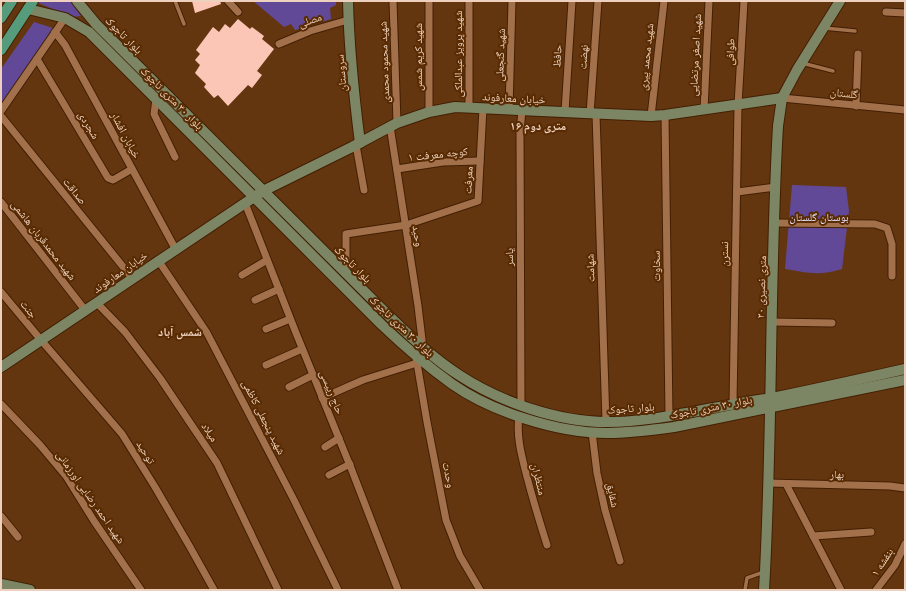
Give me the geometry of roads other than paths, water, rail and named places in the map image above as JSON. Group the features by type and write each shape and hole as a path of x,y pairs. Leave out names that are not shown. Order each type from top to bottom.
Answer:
{"main road":[{"path":"1,18 12,1"},
{"name":"بلوار تاجوک","path":"77,1 96,24 346,274 423,349 459,376 496,396 535,410 570,418 606,422 639,421 733,404 771,403"},
{"name":"سروستان","path":"348,1 348,20 358,144"},
{"name":"۲۰ متری نصیری","path":"764,590 771,403 778,126 782,98 801,63 840,1"},
{"path":"1,50 31,5"},
{"name":"بلوار ۳۰ متری تاجوک","path":"31,5 65,18 89,32 416,360 454,385 491,406 532,421 568,429 606,433 640,431 674,427 905,369"},
{"name":"خیابان معارفوند","path":"1,367 133,279 158,260 176,250 245,204 263,190 394,125 429,112 455,107 651,116 704,110 782,98"},
{"name":"بلوار ۳۰ متری تاجوک","path":"771,403 905,380"},
{"path":"1,584 30,590"}],"street":[{"path":"228,1 238,12"},
{"name":"شهید محمود محمدی","path":"393,1 394,125"},
{"name":"شهید کریم شمس","path":"429,1 429,112"},
{"name":"شهید پرویز عبدالملکی","path":"469,1 469,108"},
{"name":"شهید گنجعلی","path":"509,109 512,1"},
{"name":"حافظ","path":"565,112 572,1"},
{"name":"نهضت","path":"593,114 598,1"},
{"name":"شهید محمد پیری","path":"651,116 664,1"},
{"name":"شهید اصغر مرتضایی","path":"704,110 709,1"},
{"name":"طوافی","path":"738,105 744,1"},
{"path":"886,12 905,13"},
{"path":"1,111 65,18"},
{"name":"مصلی","path":"279,44 310,31 348,20"},
{"name":"خیابان افشار","path":"56,32 69,52 176,250"},
{"path":"856,106 858,54"},
{"name":"شجردی","path":"37,59 108,178 113,180 132,169"},
{"name":"گلستان","path":"782,98 905,110"},
{"path":"156,99 154,114 175,156"},
{"name":"نسترن","path":"733,404 738,105"},
{"name":"معرفت","path":"406,225 478,201 484,108"},
{"name":"یاسر","path":"521,405 520,132 522,110"},
{"name":"شهامت","path":"593,114 606,422"},
{"name":"سخاوت","path":"665,115 669,416"},
{"name":"صداقت","path":"1,116 133,279"},
{"name":"وحید","path":"394,125 397,169 423,349"},
{"path":"358,144 364,190"},
{"name":"کوچه معرفت ۱","path":"397,169 443,162 480,161"},
{"path":"737,192 776,187"},
{"name":"شهید محمدقربان هاشمی","path":"1,202 85,310"},
{"name":"حاج رییسی","path":"245,204 302,349 350,464 398,590"},
{"path":"775,223 875,224 888,228 892,244 892,276"},
{"path":"346,274 346,234 406,225"},
{"name":"شهید پنجعلی کاظمی","path":"158,260 207,333 294,500 338,590"},
{"path":"242,275 267,260"},
{"path":"255,300 279,289"},
{"name":"جنت","path":"1,292 40,340"},
{"name":"میلاد","path":"97,303 125,332 160,378 217,463 278,590"},
{"path":"266,329 290,319"},
{"path":"772,322 832,323"},
{"name":"توحید","path":"40,340 122,434 163,500 214,590"},
{"path":"266,365 302,349"},
{"path":"322,398 363,380 416,360"},
{"name":"وحدت","path":"416,360 446,520 460,556 480,590"},
{"path":"289,387 313,375"},
{"name":"شهید احمد رضایی اورزمانی","path":"1,404 40,445 66,476 94,521 141,590"},
{"name":"منتظران","path":"519,416 518,428 520,448 547,545"},
{"name":"شقایق","path":"592,432 597,473 620,561"},
{"path":"325,447 339,438"},
{"path":"329,475 350,464"},
{"name":"بهار","path":"768,483 890,486 905,488"},
{"path":"786,484 841,590"},
{"path":"1,516 18,537"},
{"path":"813,536 871,532"},
{"name":"بنفشه ۱","path":"876,590 895,565 905,544"}],"lane":[{"path":"175,1 184,24"},
{"path":"823,28 855,31"},
{"path":"801,63 833,71"},
{"path":"745,590 747,578 765,572"}],"district":[{"name":"۱۶ متری دوم","path":"538,125"},
{"name":"شمس آباد","path":"180,331"}],"park label":[{"name":"بوستان گلستان","path":"819,217"}]}
